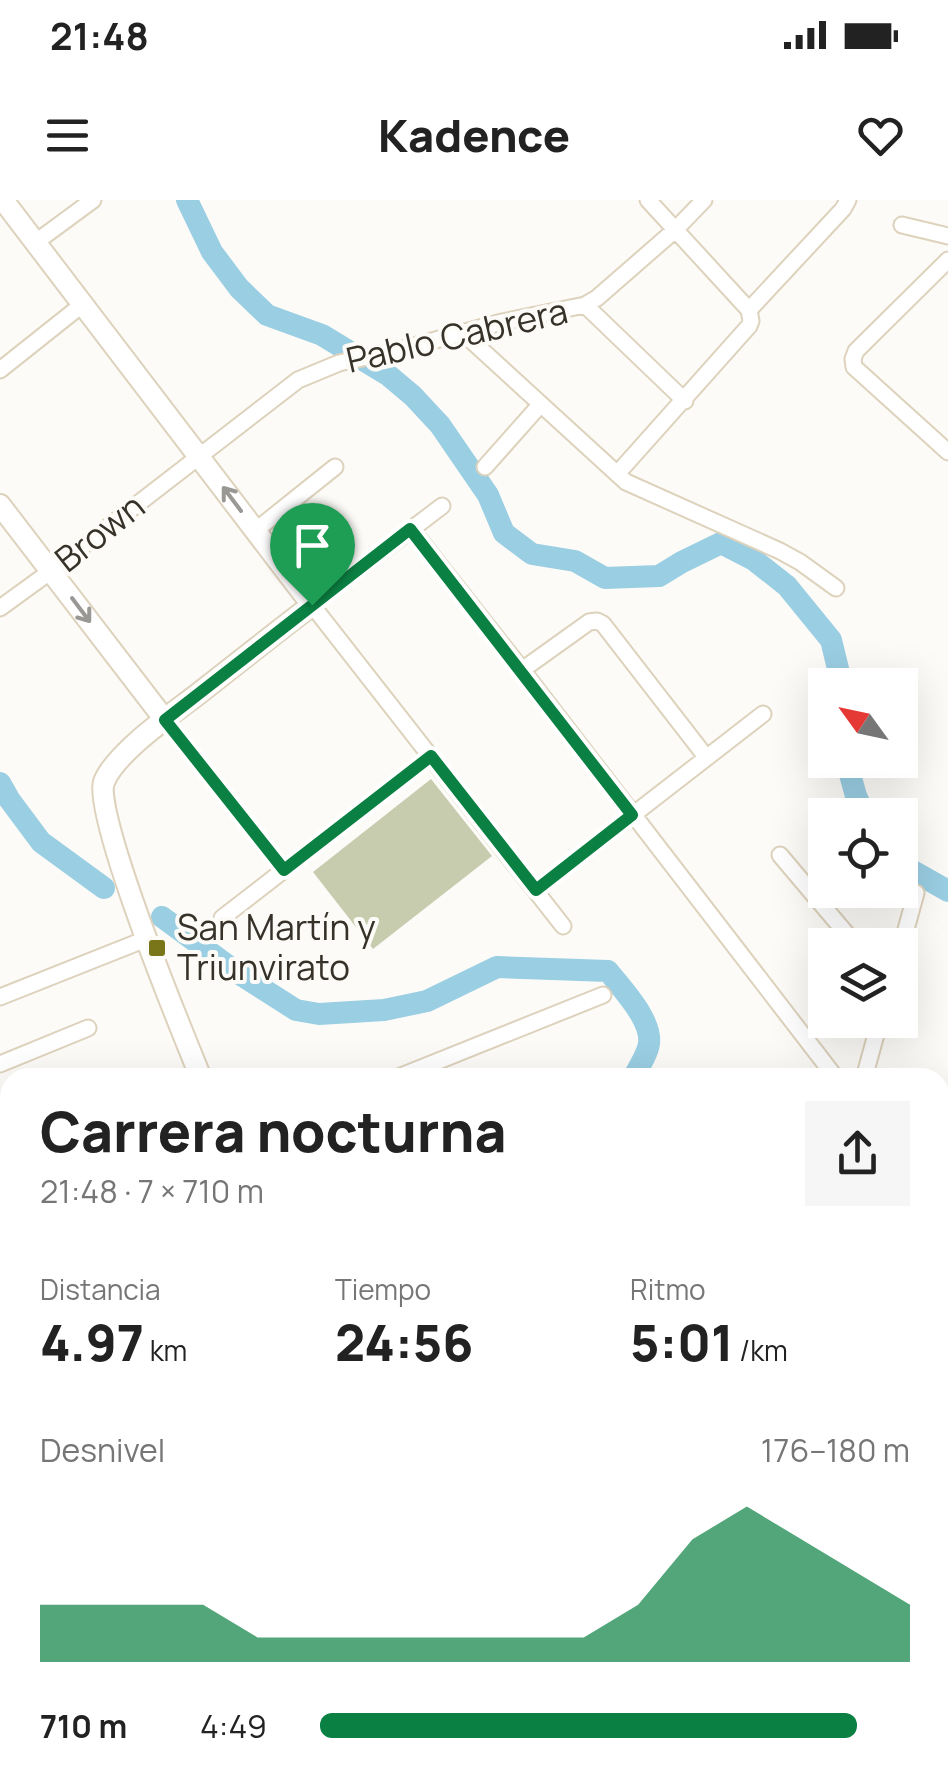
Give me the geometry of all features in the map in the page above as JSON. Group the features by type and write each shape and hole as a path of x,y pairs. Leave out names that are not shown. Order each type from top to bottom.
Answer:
{"main road":[{"path":"4,200 312,605 165,720 113,766 102,787 105,814 146,940 196,1068"},
{"path":"0,505 165,720"}],"street":[{"path":"36,242 93,200"},
{"path":"617,474 751,321 748,310 648,200"},
{"name":"Pablo Cabrera","path":"199,456 298,380 339,363 585,305 675,230 704,200"},
{"path":"748,310 848,200"},
{"path":"902,225 948,236"},
{"path":"948,260 856,351 853,359 854,367 948,452"},
{"path":"0,370 83,304"},
{"path":"585,305 684,401"},
{"path":"462,332 634,487 800,562 836,588"},
{"path":"485,467 540,405"},
{"name":"Brown","path":"0,608 199,456"},
{"path":"256,530 334,466"},
{"path":"442,506 312,605 564,926"},
{"path":"410,529 828,1068"},
{"path":"522,670 590,622 603,624 706,757"},
{"path":"536,890 763,714"},
{"path":"165,720 284,870"},
{"path":"222,918 431,756"},
{"path":"780,854 842,928"},
{"path":"0,997 146,940"},
{"path":"421,1068 604,995"},
{"path":"0,1064 88,1028"},
{"path":"867,1068 875,1038"}],"green space":[{"path":"431,779 492,856 373,949 313,872"}],"waterway":[{"path":"187,200 212,252 239,288 267,315 322,335 388,375 413,396 440,425 488,495 504,533 532,554 575,561 605,578 659,576 721,543 754,560 787,586 831,640 838,668"},
{"path":"851,778 857,798"},
{"path":"0,783 41,842 104,888"},
{"path":"918,874 948,891"},
{"path":"162,917 296,1010 319,1014 384,1010 427,1001 497,967 608,971 637,1008 647,1029 648,1048 639,1068"}],"place":[{"name":"San Martín y Triunvirato","path":"157,948"}],"route":[{"path":"410,529 632,815 536,890 431,756 284,870 165,720 312,605 410,529"}]}
